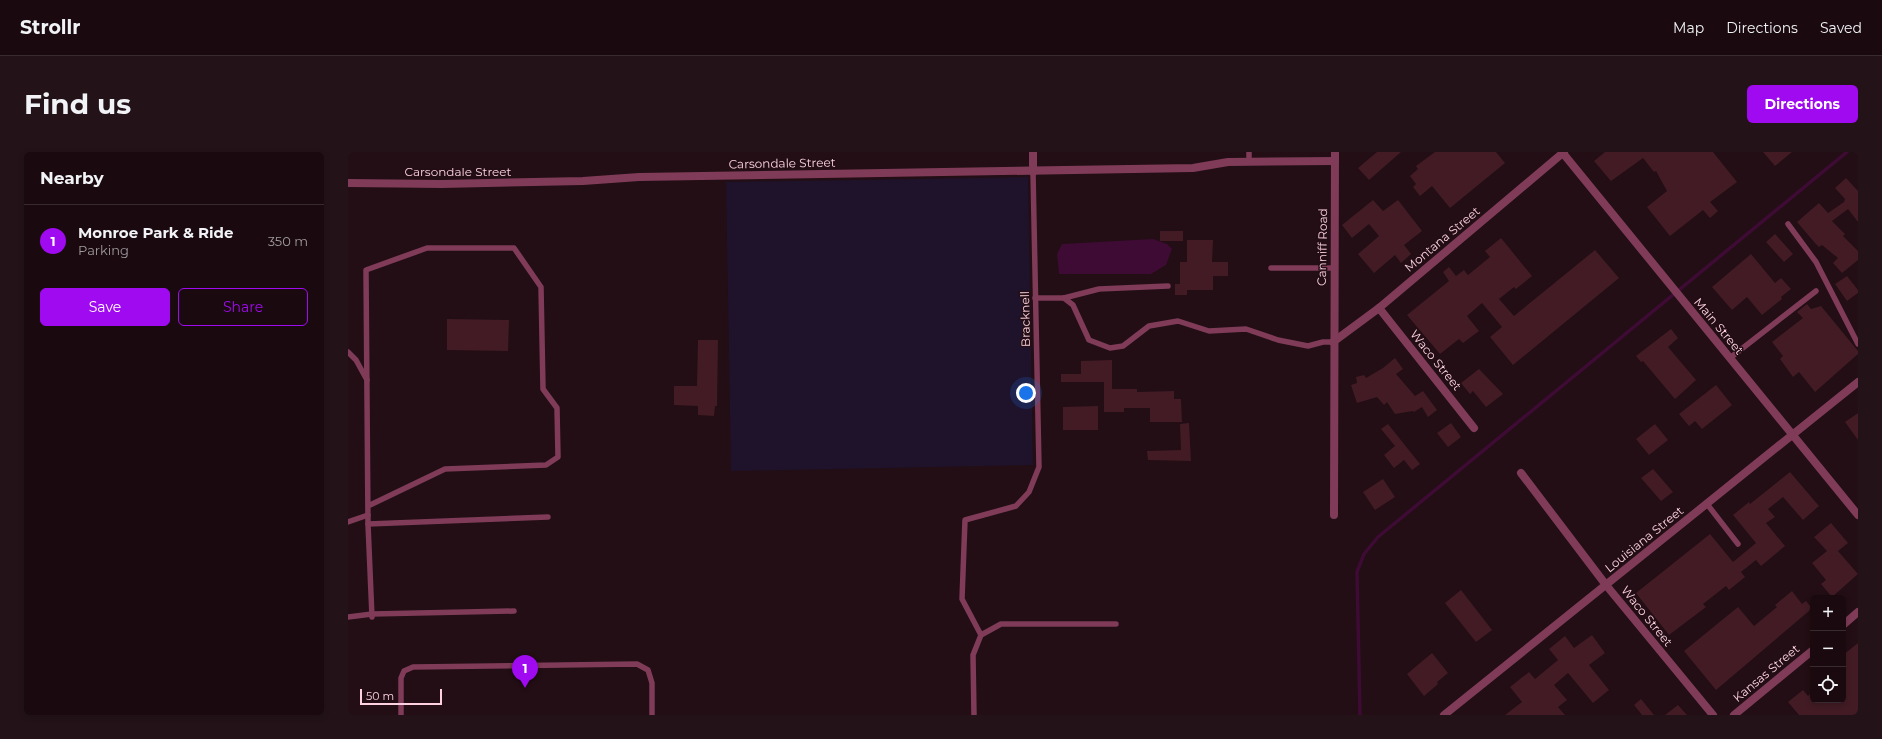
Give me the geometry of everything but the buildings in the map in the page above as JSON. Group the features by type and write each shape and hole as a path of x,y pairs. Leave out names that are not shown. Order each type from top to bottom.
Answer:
{"street":[{"path":"1033,152 1033,172"},
{"name":"Canniff Road","path":"1334,515 1333,342 1335,152"},
{"name":"Main Street","path":"1563,152 1666,281 1858,515"},
{"name":"Montana Street","path":"1333,342 1379,308 1563,152"},
{"name":"Carsondale Street","path":"348,183 442,184 583,181 639,178 1033,172 1193,168 1228,162 1335,161"},
{"name":"Waco Street","path":"1379,308 1474,428"},
{"name":"Louisiana Street","path":"1444,715 1858,382"},
{"name":"Waco Street","path":"1521,473 1606,585 1714,715"},
{"path":"1846,622 1858,612"},
{"name":"Kansas Street","path":"1734,715 1810,652"}],"lane":[{"path":"1249,152 1249,162"},
{"name":"Bracknell","path":"981,635 962,599 965,520 1016,506 1029,492 1039,467 1033,172"},
{"path":"1788,224 1816,262 1858,344"},
{"path":"368,506 445,469 546,465 558,458 557,408 543,389 541,287 514,248 427,248 366,270 368,524 372,616"},
{"path":"1271,268 1334,268"},
{"path":"1035,298 1064,298 1100,288 1168,286"},
{"path":"1730,358 1816,291"},
{"path":"1064,298 1073,306 1089,340 1110,348 1123,346 1149,326 1178,321 1209,331 1246,329 1278,340 1308,346 1324,342 1333,342"},
{"path":"348,352 356,360 368,380"},
{"path":"1707,504 1738,544"},
{"path":"348,522 368,515"},
{"path":"368,524 548,517"},
{"path":"348,617 514,611"},
{"path":"974,715 973,655 981,635 1001,624 1116,624"},
{"path":"401,715 401,678 404,671 413,667 630,664 637,664 648,670 652,683 652,715"}],"shaded area":[{"path":"1028,177 1033,465 731,471 726,182"},
{"path":"1153,239 1167,244 1172,249 1166,265 1151,274 1059,274 1057,254 1062,244"}],"waterway":[{"path":"1360,715 1357,572 1364,554 1378,537 1847,152"}],"place":[{"name":"Monroe Park & Ride","path":"525,688"}]}
